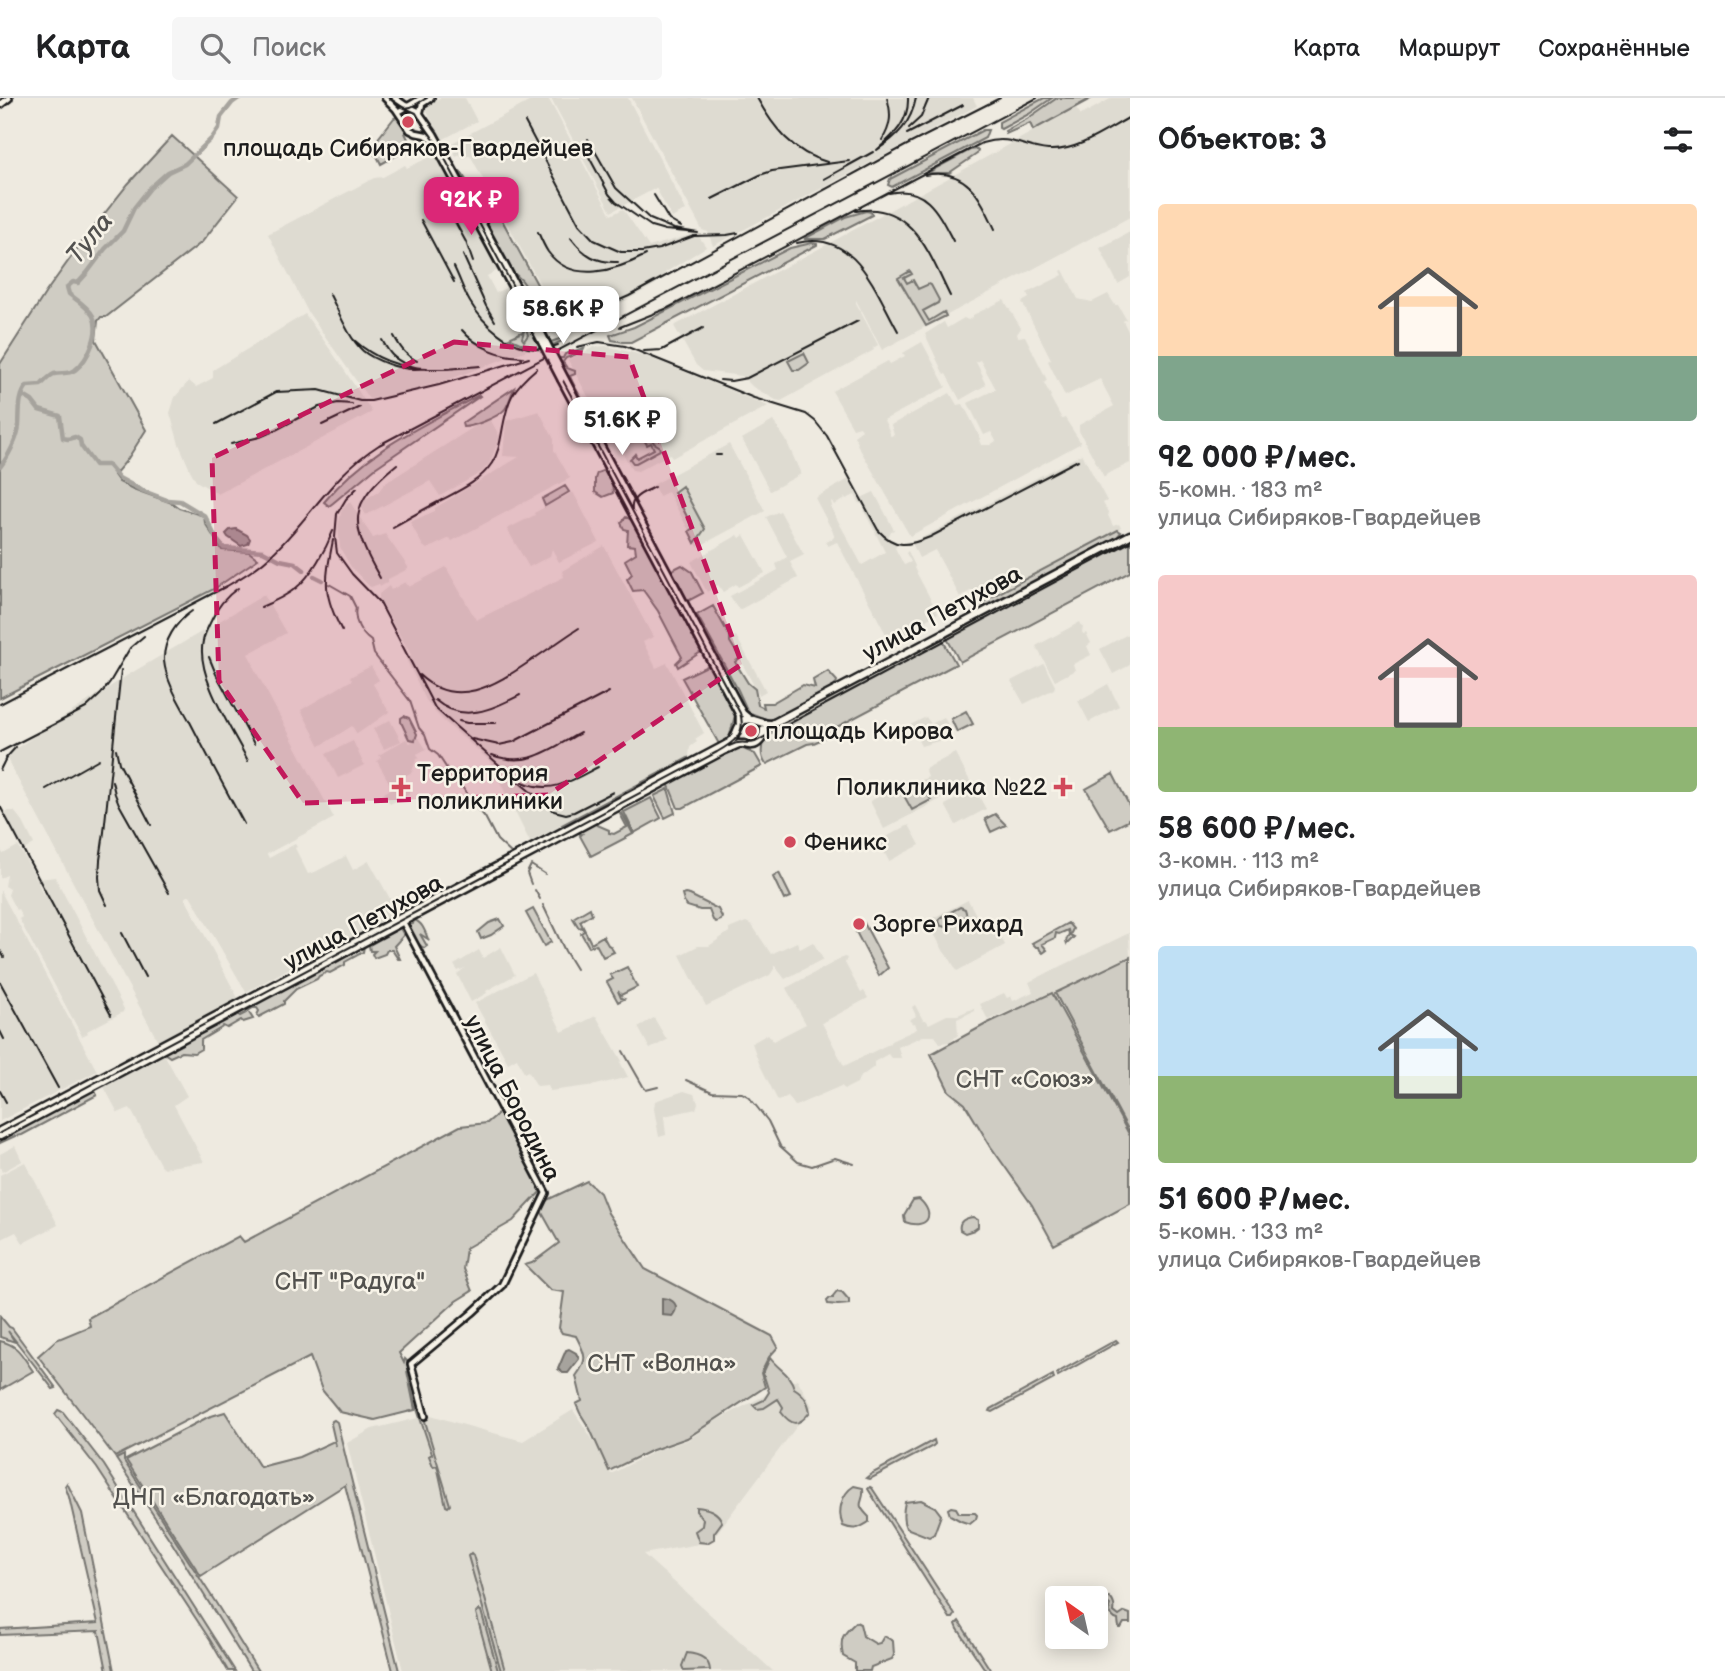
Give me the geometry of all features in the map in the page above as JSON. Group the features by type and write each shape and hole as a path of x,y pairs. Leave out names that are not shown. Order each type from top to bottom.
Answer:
{"highway":[{"name":"улица Петухова","path":"764,732 772,724 1130,535"},
{"path":"761,723 763,737 756,745 744,744 738,739 739,724 744,720 772,724"},
{"name":"улица Петухова","path":"81,1091 729,743 737,734"},
{"name":"улица Петухова","path":"0,1131 403,922 722,752 744,744"},
{"name":"улица Петухова","path":"0,1136 67,1098"}],"main road":[{"path":"0,105 9,98"},
{"path":"385,98 412,132 432,139 468,200"},
{"path":"395,98 417,110 441,145 718,671 743,713 750,719"},
{"path":"398,111 422,98"},
{"path":"418,133 424,127 420,107 431,98"},
{"path":"408,127 410,116 418,114 423,118"},
{"path":"394,117 402,119"},
{"path":"725,684 739,724"},
{"name":"улица Бородина","path":"403,922 546,1193 502,1285 411,1364 425,1416"}],"highlighted area":[{"path":"454,342 629,357 742,664 548,795 303,803 219,681 212,458"}],"shaded area":[{"path":"440,98 465,98 477,121 442,140 424,106"},
{"path":"536,98 548,98 611,215 623,209 649,247 698,235 706,247 666,272 656,284 562,336 549,333 541,317 554,310 470,155 463,158 460,154 456,156 450,144"},
{"path":"551,98 628,98 686,210 672,218 656,188 611,212"},
{"path":"632,98 973,98 977,106 713,246 708,232 702,230"},
{"path":"1112,98 1130,98 1130,217 882,350 856,300 878,345 874,350 781,401 753,387 742,376 703,371 696,365 674,326 1076,108 1081,115"},
{"path":"436,154 473,230 476,229 498,270 487,276 496,293 507,287 538,346 448,380 388,397 369,399 308,312 268,234 374,178 383,177 405,165 407,168"},
{"path":"1130,232 1130,277 1118,284 1100,248"},
{"path":"1063,270 1078,299 1092,302 1108,294 1126,319 1123,321 1130,335 1130,463 1105,477 1079,431 1079,425 1114,406 1100,379 1065,396 1048,361 1051,359 1022,302 1029,298 1027,293 1063,275"},
{"path":"1004,300 1021,328 1018,337 1025,336 1047,380 1044,383 1050,397 1062,419 1065,418 1081,443 910,536 857,444 854,436 862,430 860,426 853,428 832,391 888,361 890,364 905,356 903,353 922,342 946,387 884,420 890,436 894,435 891,425 950,393 957,405 963,404 981,439 981,445 990,445 996,441 991,432 984,435 968,403 996,389 980,360 976,362 986,385 960,400 946,374 944,375 925,334 944,322 947,328 964,318 968,320"},
{"path":"305,314 372,412 218,494 196,481 190,470 170,413 175,397 189,381 196,387 213,378 213,370"},
{"path":"606,346 646,356 768,406 672,458 670,454 638,471 632,470 607,424 656,398 610,421 601,404 594,407 568,360 594,347"},
{"path":"539,411 554,439 554,450 570,478 452,541 450,538 427,549 423,546 410,522 435,511 435,508 519,457 503,456 506,421"},
{"path":"490,419 500,437 490,462 482,472 440,496 430,481 366,515 362,508 364,500 379,491 384,484"},
{"path":"773,421 786,440 801,474 770,491 742,439"},
{"path":"729,444 765,511 698,547 668,492 659,496 653,485"},
{"path":"1082,454 1107,501 1103,503 1113,526 1119,524 1121,528 979,603 972,590 960,597 935,550 919,558 912,543"},
{"path":"849,479 859,499 874,492 894,530 888,538 899,543 895,548 904,565 911,562 906,553 908,551 938,613 916,626 920,633 883,654 883,641 888,638 837,542 828,546 826,542 834,537 834,534 815,498","holes":["855,495 866,509 864,511 885,552 862,565 831,508 832,501 834,505 845,497 846,499"]},
{"path":"573,492 599,542 559,562 552,549 550,556 529,567 507,529"},
{"path":"350,502 373,538 385,534 408,567 381,586 369,586 351,567 340,548 338,526 341,512"},
{"path":"780,511 804,555 790,562 798,578 739,610 730,596 778,570 776,564 787,557 766,517"},
{"path":"236,529 247,535 250,539 248,544 241,546 228,537 226,534 230,530"},
{"path":"738,535 740,538 744,535 765,573 723,592 718,585 707,592 691,562"},
{"path":"604,546 653,637 643,642 656,668 667,663 704,733 695,739 697,742 690,747 689,757 530,842 489,760 445,722 426,700 406,659 411,655 379,599 379,594 389,586 391,590 405,582 409,587 446,567 476,620 564,577 562,571"},
{"path":"264,595 286,633 248,654 334,818 267,854 269,858 295,844 308,874 346,856 353,870 369,861 399,915 341,946 335,940 330,943 328,940 319,946 321,951 246,992 190,895 185,898 239,1000 159,1043 7,759 15,749 128,675"},
{"path":"1080,622 1083,634 1086,633 1091,643 1087,646 1091,655 1073,664 1075,670 1055,681 1036,646"},
{"path":"1130,633 1130,665 1113,674 1100,649"},
{"path":"736,636 766,691 759,695 729,639"},
{"path":"1044,664 1054,689 1024,704 1011,681"},
{"path":"371,666 379,680 373,684 389,712 357,734 352,726 320,746 301,710"},
{"path":"1108,684 1119,706 1089,722 1078,701"},
{"path":"926,717 931,724 944,717 952,733 942,740 921,746 910,725"},
{"path":"390,720 401,741 384,749 373,729"},
{"path":"419,738 426,749 417,754 419,758 412,772 390,784 377,761 381,758 379,755 406,739 410,743"},
{"path":"353,741 364,765 338,778 326,754"},
{"path":"955,753 971,783 884,829 870,801 896,788 899,792 928,777 925,769"},
{"name":"Территория поликлиники","path":"405,781 411,793 390,804 384,793"},
{"path":"975,789 986,809 956,825 945,805"},
{"path":"14,811 23,822 34,844 24,850 4,812"},
{"path":"909,825 920,845 889,861 878,841"},
{"path":"18,846 43,895 47,893 39,879 55,877 124,1009 82,1036 19,919 22,917 8,895 10,889 5,886 7,875 0,878 0,848 3,854"},
{"path":"0,890 97,1071 0,1121"},
{"path":"968,900 980,922 991,917 1005,945 957,971 927,921"},
{"path":"746,922 752,925 771,954 797,942 800,949 813,942 823,959 785,979 774,965 770,975 706,1006 680,955 698,946 709,946 729,932 729,929"},
{"path":"1129,933 1130,956 988,1020 980,1004 1004,993 1007,998 1011,996 1013,1001 1033,992 1029,982"},
{"path":"501,947 515,975 471,1002 457,974 465,968 458,971 454,965 479,950 483,958"},
{"path":"844,957 847,958 845,963 861,993 864,991 868,998 822,1023 844,1066 917,1029 915,1023 909,1020 916,1016 912,1007 915,1005 923,1020 929,1024 947,1015 958,1015 974,1008 974,1011 957,1019 958,1035 950,1042 940,1043 935,1036 923,1036 898,1047 901,1058 891,1058 888,1054 874,1062 874,1067 859,1078 857,1083 845,1089 841,1086 795,1106 788,1096 778,1101 752,1043 768,1034 773,1041 806,1024 786,988"},
{"path":"533,973 562,1032 596,1016 622,1061 620,1062 628,1077 596,1085 550,1091 548,1085 537,1086 528,1071 524,1073 517,1058 508,1063 475,1003"},
{"path":"654,1018 667,1040 650,1049 638,1027"},
{"path":"164,1054 187,1096 174,1105 204,1162 162,1168 130,1108 118,1113 103,1085"},
{"path":"684,1091 694,1094 698,1103 696,1109 664,1116 666,1135 659,1137 655,1101"},
{"path":"15,1146 22,1161 2,1172 0,1154"},
{"path":"25,1162 58,1225 23,1243 16,1232 0,1240 0,1175"},
{"path":"662,1298 676,1306 672,1316 662,1315"},
{"path":"566,1350 576,1353 579,1359 568,1373 563,1373 558,1369"},
{"path":"797,1379 812,1406 710,1542 643,1554 773,1671 403,1671 347,1443 372,1429 431,1415 523,1441 573,1410 597,1446 611,1474 657,1450 688,1440 715,1421"}],"green space":[{"path":"1044,98 1052,98 1029,114 999,128 999,122"},
{"path":"1057,98 1092,98 1033,130 1030,123 1006,134 1005,131"},
{"path":"397,117 405,128 410,148 381,164 377,156 370,152"},
{"path":"983,130 988,130 985,138 892,187 888,185 890,179"},
{"path":"172,136 238,196 202,242 98,321 96,340 146,430 114,475 119,482 133,489 204,516 205,523 222,550 249,552 258,559 214,589 0,698 0,364 82,242 128,184"},
{"path":"977,149 977,154 949,173 927,173 970,150"},
{"path":"461,172 468,183 479,184 484,193 487,193 494,205 493,213 497,211 550,308 541,306 512,272 459,174"},
{"path":"866,211 872,215 825,239 804,239 845,217"},
{"path":"812,243 817,245 631,342 612,340 610,335 634,327 790,248"},
{"path":"910,271 912,274 904,278 907,283 913,280 918,289 931,285 939,300 923,311 929,321 944,312 946,316 926,326 898,278"},
{"path":"517,283 523,287 551,342 565,337 565,340 550,344"},
{"path":"509,291 512,292 541,348 531,348 509,338 524,331 524,341 528,335 522,315"},
{"path":"584,348 582,352 566,358 563,362 567,368 575,371 575,374 570,376 585,407 557,358"},
{"path":"804,353 809,363 799,370 793,370 788,361"},
{"path":"514,388 502,412 485,421 463,427 462,423"},
{"path":"479,395 375,468 329,506 324,502 341,483 377,453"},
{"path":"649,433 660,450 633,463 630,459 635,454 637,458 654,449 651,443 647,445 642,436"},
{"path":"605,470 612,483 613,493 603,497 595,492 595,479 597,473"},
{"path":"565,486 569,492 545,506 542,499"},
{"path":"682,486 705,529 695,543 689,531 693,528 674,492"},
{"path":"626,517 633,521 701,652 678,667 676,663 682,657 658,611 643,590 633,591 627,579 632,574 625,560 636,553 635,546 627,545 628,530 624,529 621,523"},
{"path":"1118,530 1121,532 1117,537 985,606 982,605 982,602"},
{"path":"1130,537 1130,572 960,662 945,635"},
{"path":"682,565 692,572 703,593 688,601 672,570"},
{"path":"713,606 740,658 735,662 755,689 758,705 764,708 763,703 772,703 803,685 815,688 813,680 828,671 837,681 834,687 821,696 768,720 748,712 697,615"},
{"path":"941,637 956,664 833,729 818,741 765,763 762,746 770,728"},
{"path":"709,665 735,715 729,739 719,744 682,678"},
{"path":"966,711 973,724 957,732 951,719"},
{"path":"404,716 409,718 417,734 415,740 409,739 401,722"},
{"path":"739,747 755,754 762,766 683,808 678,808 668,783"},
{"path":"688,758 688,763 575,824 573,822 563,827 562,825"},
{"path":"1113,774 1130,807 1130,818 1110,830 1086,789"},
{"path":"922,784 931,800 912,810 903,794"},
{"path":"668,789 675,813 665,818 654,796"},
{"path":"651,798 661,818 634,833 624,812"},
{"path":"622,813 633,834 591,856 579,830 593,823 614,834 627,827 620,814"},
{"path":"995,814 1006,825 991,832 985,819"},
{"path":"779,873 791,897 784,900 773,877"},
{"path":"682,895 718,909 721,920 713,920 709,910 687,906"},
{"path":"960,907 965,909 967,916 946,927 941,926 941,917"},
{"path":"590,908 592,914 580,921 591,943 603,936 614,952 603,957 596,944 589,947 581,933 584,931 582,927 579,928 573,918"},
{"path":"533,909 551,942 544,946 526,913"},
{"path":"500,919 504,926 481,939 478,932 489,923"},
{"path":"414,920 421,925 428,939 420,934 427,946 424,948 416,941 411,931 409,925 413,924"},
{"path":"864,923 888,968 879,976 854,928"},
{"path":"1068,923 1073,929 1070,935 1074,937 1067,944 1068,930 1056,933 1055,938 1042,944 1047,950 1043,953 1032,943"},
{"path":"402,927 404,935 394,946 400,959 392,950 374,958 372,954 375,951 370,951 369,945"},
{"path":"364,946 363,952 345,962 345,965 296,989 284,1004 259,1017 257,1008 253,1008 248,1011 253,1019 243,1022 241,1020 227,1028 223,1026 201,1040 201,1049 194,1053 181,1052 170,1057 164,1053 237,1014 240,1016 246,1013 248,1007"},
{"path":"1130,957 1130,1133 1055,993"},
{"path":"627,967 637,987 621,995 618,991 621,998 624,999 618,1002 607,982 613,979 610,975"},
{"name":"СНТ «Союз»","path":"1052,993 1130,1136 1130,1204 1054,1245 1032,1205 991,1147 965,1104 949,1091 931,1054"},
{"path":"92,1090 97,1095 22,1135 0,1143 0,1140"},
{"name":"СНТ \"Радуга\"","path":"501,1111 543,1189 513,1221 466,1248 463,1269 472,1291 456,1301 399,1353 404,1363 405,1359 411,1365 450,1505 448,1507 437,1465 433,1466 429,1456 432,1454 407,1371 415,1410 375,1420 340,1412 322,1390 310,1357 115,1457 38,1356 56,1340 90,1326 88,1318 239,1236 244,1242 460,1126 487,1123"},
{"name":"СНТ «Волна»","path":"587,1181 600,1193 608,1213 645,1269 772,1336 778,1347 761,1373 765,1387 687,1438 650,1451 609,1471 576,1404 582,1401 576,1376 583,1365 584,1356 576,1336 562,1333 559,1328 564,1292 550,1290 525,1265 532,1263 559,1243 541,1211 547,1200"},
{"path":"919,1199 928,1210 927,1220 919,1224 905,1222 904,1215 913,1200"},
{"path":"973,1217 978,1220 978,1227 965,1233 960,1230 963,1220"},
{"path":"837,1291 842,1292 849,1304 828,1304 827,1301 833,1298"},
{"path":"0,1316 12,1328 56,1388 53,1389 8,1331 15,1342 0,1337"},
{"path":"1116,1340 1118,1342 1058,1376 1057,1373"},
{"path":"0,1341 16,1348 33,1371 0,1390"},
{"path":"770,1358 807,1401 810,1412 799,1422 792,1422 785,1417 778,1399 764,1408 757,1409 753,1405 764,1400 769,1392 763,1373"},
{"path":"1053,1375 1054,1379 993,1412 990,1411 991,1409"},
{"path":"58,1410 63,1412 104,1465 235,1671 228,1671 97,1468 55,1414"},
{"name":"ДНП «Благодать»","path":"225,1412 260,1467 299,1457 334,1441 336,1446 331,1424 334,1420 337,1422 399,1671 393,1671 345,1485 201,1576 126,1460 208,1417"},
{"path":"934,1440 933,1446 870,1479 866,1478 871,1474"},
{"path":"124,1455 124,1461 258,1671 251,1671 172,1543 116,1459"},
{"path":"67,1483 82,1513 114,1671 107,1671 99,1631 0,1635 0,1629 98,1623 65,1486"},
{"path":"854,1486 863,1488 861,1505 869,1517 869,1522 854,1529 843,1526 840,1515 843,1498"},
{"path":"870,1487 955,1615 953,1618 950,1618 868,1489"},
{"path":"921,1500 935,1507 941,1515 934,1534 929,1537 906,1528 904,1522 905,1502"},
{"path":"696,1507 712,1511 722,1522 714,1533 714,1539 707,1543 699,1542 695,1531 702,1526 703,1519"},
{"path":"956,1508 959,1513 975,1513 976,1519 970,1524 961,1521 950,1515 948,1509"},
{"path":"471,1553 505,1671 501,1671 468,1556"},
{"path":"1108,1598 1114,1605 1114,1612 1119,1616 1125,1612 1130,1614 1130,1623 1124,1623 1119,1628 1118,1620 1112,1616"},
{"path":"479,1610 498,1671 492,1671 476,1613"},
{"path":"959,1621 991,1671 986,1671 958,1629 956,1624"},
{"path":"856,1622 860,1624 863,1636 876,1644 880,1643 884,1636 893,1641 892,1659 871,1667 870,1671 855,1671 855,1663 843,1656 842,1640"},
{"path":"687,1653 705,1660 710,1670 684,1671 682,1666"}],"waterway":[{"name":"Тула","path":"0,467 17,436 21,399 27,386 41,385 54,374 75,370 92,345 95,330 93,316 69,294 67,287 73,282 78,283 123,231 134,208 150,188 168,172 185,164 212,138 219,128 221,117 239,98"},
{"path":"22,395 32,401 39,410 60,416 63,438 75,437 80,440 81,446 95,465 108,465 119,478 141,490 167,500 180,501 205,516 224,548 263,551 280,560 295,563 304,570"},
{"path":"314,576 322,580"},
{"path":"329,584 350,596 356,608 359,626 371,641 374,654 410,701 430,749 438,755 455,781 485,817 497,840 512,854"},
{"path":"531,884 527,873 531,865 545,874"},
{"path":"535,890 540,899"},
{"path":"543,905 576,969"},
{"path":"623,1051 646,1090 658,1087"},
{"path":"686,1080 712,1092 742,1093 749,1097 768,1121 780,1146 798,1162 812,1166 835,1158 854,1164"}],"tram line":[{"path":"0,1133 717,752 733,741 742,727 740,713 436,142 416,113 389,98"},
{"path":"405,108 427,98"},
{"path":"716,455 721,455"},
{"path":"632,510 635,498 654,487"},
{"path":"729,746 755,742 1130,542"}],"railway":[{"path":"757,98 785,138 804,152 827,162"},
{"path":"882,140 890,120 887,98"},
{"path":"908,98 903,121 877,150 902,128 911,115 916,98"},
{"path":"909,128 921,117 929,98"},
{"path":"552,330 629,296 907,145 1000,98"},
{"path":"0,704 253,570 283,544 347,471 379,445 1037,98"},
{"path":"907,134 963,105"},
{"path":"620,327 668,308 982,143 1001,140 1039,149 1059,150 1091,139 1130,117"},
{"path":"525,122 579,224 594,240 621,252 642,252 659,249 694,236 738,233"},
{"path":"582,144 616,202 651,226 698,233 674,229 650,219 616,188 588,139"},
{"path":"824,179 873,152"},
{"path":"712,199 772,171 849,161"},
{"path":"925,175 939,174 962,180 984,206 995,229"},
{"path":"889,193 902,191 922,197 936,212 953,241"},
{"path":"654,195 669,220 681,227"},
{"path":"447,207 466,242 473,262"},
{"path":"856,211 875,210 891,214 905,223 926,249 950,296"},
{"path":"421,220 454,282"},
{"path":"538,232 548,252 558,262 582,271 595,272 622,266 646,255"},
{"path":"571,238 592,257 618,262"},
{"path":"797,243 817,241 834,245 848,254 861,266 871,281 898,331"},
{"path":"463,255 495,321"},
{"path":"454,267 468,298 498,333 526,348 542,349 558,345"},
{"path":"329,293 348,332 353,339 358,345 366,353 398,367 427,368 388,361 354,340"},
{"path":"720,380 747,378 858,321"},
{"path":"644,351 662,350 703,328"},
{"path":"462,330 490,350 523,357"},
{"path":"394,336 403,350 417,361"},
{"path":"382,340 392,355 411,366 434,369 480,366"},
{"path":"577,347 599,342 625,346 754,398 806,414 827,436 878,530 896,543 908,544 930,537 1078,460"},
{"path":"216,424 276,392 319,390 360,401 371,401 439,385 529,358"},
{"path":"393,527 467,486 487,470 497,452 512,396 537,368"},
{"path":"231,444 260,437 319,407 338,403 352,404"},
{"path":"322,425 360,407"},
{"path":"380,578 363,544 358,516 361,504 369,492 380,478 397,464"},
{"path":"357,488 337,514 337,553 352,574 380,603 435,708 554,811 566,814 574,812 613,792"},
{"path":"261,607 284,596 302,583 318,562 333,531"},
{"path":"333,540 327,587 331,607 342,631"},
{"path":"238,588 225,599 213,616 206,631 202,655 210,686 248,761"},
{"path":"192,611 176,626 168,639 164,654 165,669 177,699 244,824"},
{"path":"419,675 447,691 475,690 503,679 579,628"},
{"path":"0,752 86,708 110,682 130,648 144,636"},
{"path":"209,657 254,744"},
{"path":"107,905 100,890 100,860 121,670"},
{"path":"472,739 499,745 513,742 609,692"},
{"path":"435,700 446,707 467,713 488,709 520,695"},
{"path":"459,721 496,723"},
{"path":"492,755 527,758 548,751 580,733"},
{"path":"0,770 16,747"},
{"path":"116,749 119,763 151,825"},
{"path":"46,789 99,759"},
{"path":"523,782 534,786 553,786 571,781 598,767"},
{"path":"112,781 119,804 169,893"},
{"path":"0,806 111,1015"},
{"path":"122,933 145,977"},
{"path":"0,950 4,957"},
{"path":"0,982 58,1088"},
{"path":"0,1031 4,1039"},
{"path":"0,1091 6,1102"}],"place":[{"name":"площадь Сибиряков-Гвардейцев","path":"408,122"},
{"name":"площадь Кирова","path":"751,731"},
{"name":"Территория поликлиники","path":"401,787"},
{"name":"Поликлиника №22","path":"1063,787"},
{"name":"Феникс","path":"790,842"},
{"name":"Зорге Рихард","path":"859,924"}]}
